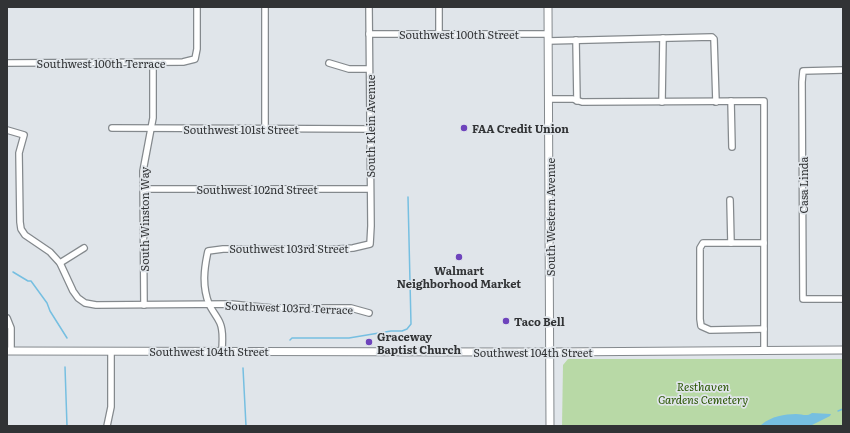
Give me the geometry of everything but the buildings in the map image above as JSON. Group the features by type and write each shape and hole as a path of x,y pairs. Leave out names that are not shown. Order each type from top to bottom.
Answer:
{"main road":[{"name":"South Western Avenue","path":"548,7 551,352 550,426"},
{"name":"Southwest 104th Street","path":"9,351 551,352 843,350"}],"street":[{"name":"Southwest 100th Terrace","path":"7,63 183,62 195,59 197,49 197,7"},
{"path":"265,7 265,129"},
{"name":"South Klein Avenue","path":"368,7 370,244"},
{"path":"439,7 439,34"},
{"name":"Southwest 100th Street","path":"369,34 548,37 576,40 712,37 714,39 716,102"},
{"path":"662,38 662,102"},
{"path":"576,40 577,101"},
{"name":"South Winston Way","path":"144,304 143,166 152,129 153,62"},
{"path":"329,63 349,69 369,69"},
{"name":"Casa Linda","path":"843,70 803,72 802,82 803,299 843,299"},
{"path":"549,99 573,99 582,102 764,101 764,350"},
{"path":"731,101 732,147"},
{"name":"Southwest 101st Street","path":"112,128 370,129"},
{"path":"7,130 24,135 19,153 20,226 24,235 46,249 60,263 73,291 82,301 96,305 210,305 221,326 223,336 222,351"},
{"name":"Southwest 102nd Street","path":"143,188 370,189"},
{"path":"730,200 731,243"},
{"path":"764,243 703,243 700,248 701,326 710,330 764,329"},
{"name":"Southwest 103rd Street","path":"210,305 204,282 205,263 208,251 223,249 339,249 353,248 370,244"},
{"path":"60,263 84,248"},
{"name":"Southwest 103rd Terrace","path":"210,305 231,304 272,308 351,308 369,313"},
{"path":"7,318 11,328 9,351"},
{"path":"108,426 111,407 111,351"}],"green space":[{"name":"Resthaven Gardens Cemetery","path":"568,359 843,359 843,426 562,426 563,365"}],"water":[{"path":"812,413 831,414 830,416 810,426 760,426 768,420 782,415 806,415"}],"waterway":[{"path":"290,340 292,338 349,338 391,331 402,331 407,329 411,324 408,197"},
{"path":"13,272 28,281 31,281 47,303 50,311 67,338"},
{"path":"65,367 67,426"},
{"path":"243,368 246,426"},
{"path":"838,411 843,409"}],"place":[{"name":"FAA Credit Union","path":"464,128"},
{"name":"Walmart Neighborhood Market","path":"459,257"},
{"name":"Taco Bell","path":"506,321"},
{"name":"Graceway Baptist Church","path":"369,342"}]}
